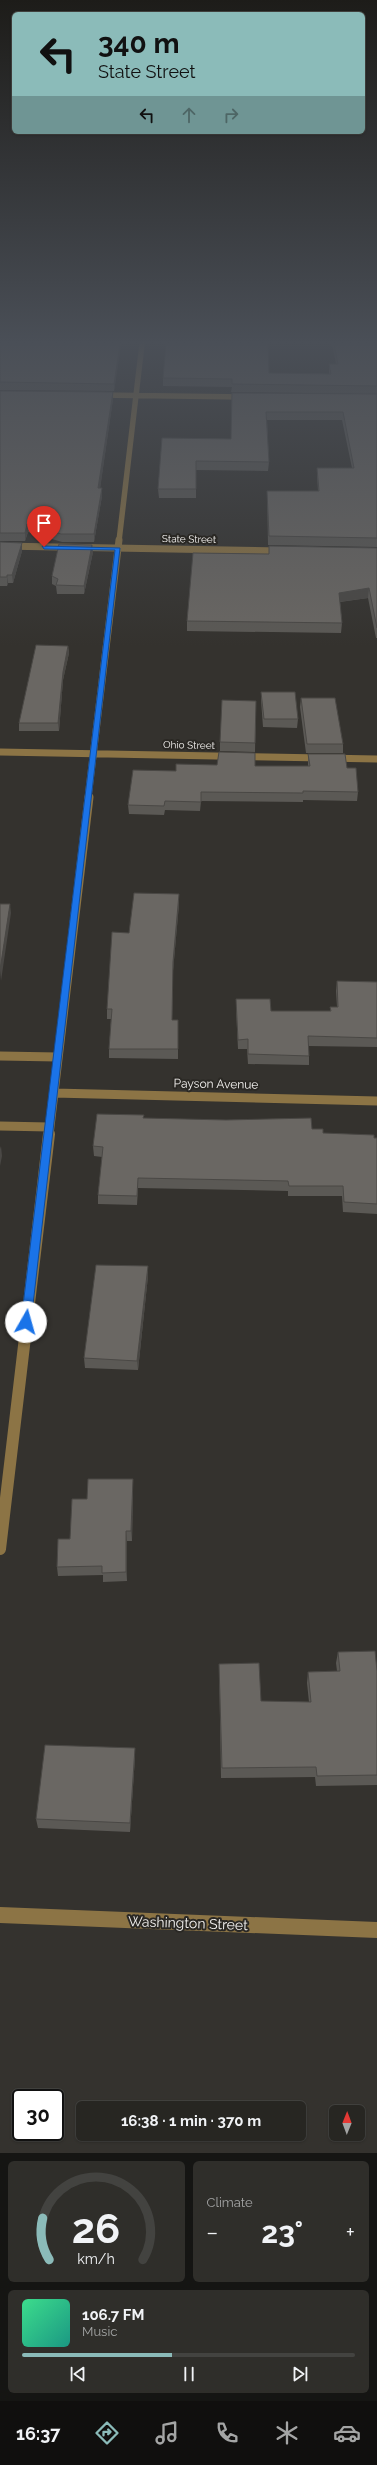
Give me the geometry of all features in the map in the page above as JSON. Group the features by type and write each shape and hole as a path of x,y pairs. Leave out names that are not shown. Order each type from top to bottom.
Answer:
{"street":[{"path":"0,1549 95,754 130,444"},
{"name":"State Street","path":"0,546 291,551"},
{"name":"Ohio Street","path":"0,752 377,759"},
{"path":"0,1056 58,1057"},
{"name":"Payson Avenue","path":"54,1093 377,1101"},
{"path":"0,1126 50,1127"},
{"name":"Washington Street","path":"0,1915 377,1930"}],"building":[{"path":"0,444 105,444 98,488 102,488 94,534 61,534 27,524 25,533 0,533"},
{"path":"161,444 268,444 269,462 196,461 196,489 158,489"},
{"path":"349,444 377,444 377,538 269,536 267,491 319,491 317,468 354,468"},
{"path":"0,542 22,543 12,575 7,575 7,577 0,577"},
{"path":"59,544 92,545 84,586 56,585 58,579 52,576"},
{"path":"269,546 377,548 377,628 369,588 339,593 342,623 187,621 193,553 269,554"},
{"path":"36,645 68,646 63,672 58,723 19,723"},
{"path":"261,692 295,692 298,719 264,719"},
{"path":"301,698 335,698 343,744 307,744"},
{"path":"222,700 256,701 255,743 220,742"},
{"path":"219,752 255,753 255,766 310,766 308,754 345,754 347,768 356,768 358,792 201,792 201,802 165,801 164,806 128,805 133,770 176,771 176,764 217,765"},
{"path":"134,893 179,894 173,962 172,1020 178,1020 178,1049 109,1049 112,1009 107,1009 112,932 129,933"},
{"path":"0,904 10,904 0,970"},
{"path":"337,981 377,982 377,1038 308,1036 309,1056 248,1054 248,1039 238,1040 236,999 270,999 271,1011 331,1011 330,1007 338,1007"},
{"path":"97,1114 144,1115 143,1118 226,1120 311,1118 312,1129 323,1129 323,1133 374,1135 374,1138 377,1138 377,1204 344,1202 343,1186 289,1186 288,1181 138,1178 137,1196 98,1195 103,1147 93,1146"},
{"path":"96,1265 148,1266 137,1361 84,1358"},
{"path":"88,1479 133,1479 131,1531 126,1531 126,1572 102,1573 102,1566 57,1567 58,1539 70,1539 72,1499 87,1499"},
{"path":"375,1651 377,1671 377,1775 317,1776 316,1767 222,1768 219,1664 259,1663 261,1701 311,1702 308,1672 340,1671 338,1652"},
{"path":"45,1745 135,1748 130,1823 36,1819"}],"route":[{"path":"26,1322 95,754 118,548 44,547"}]}
